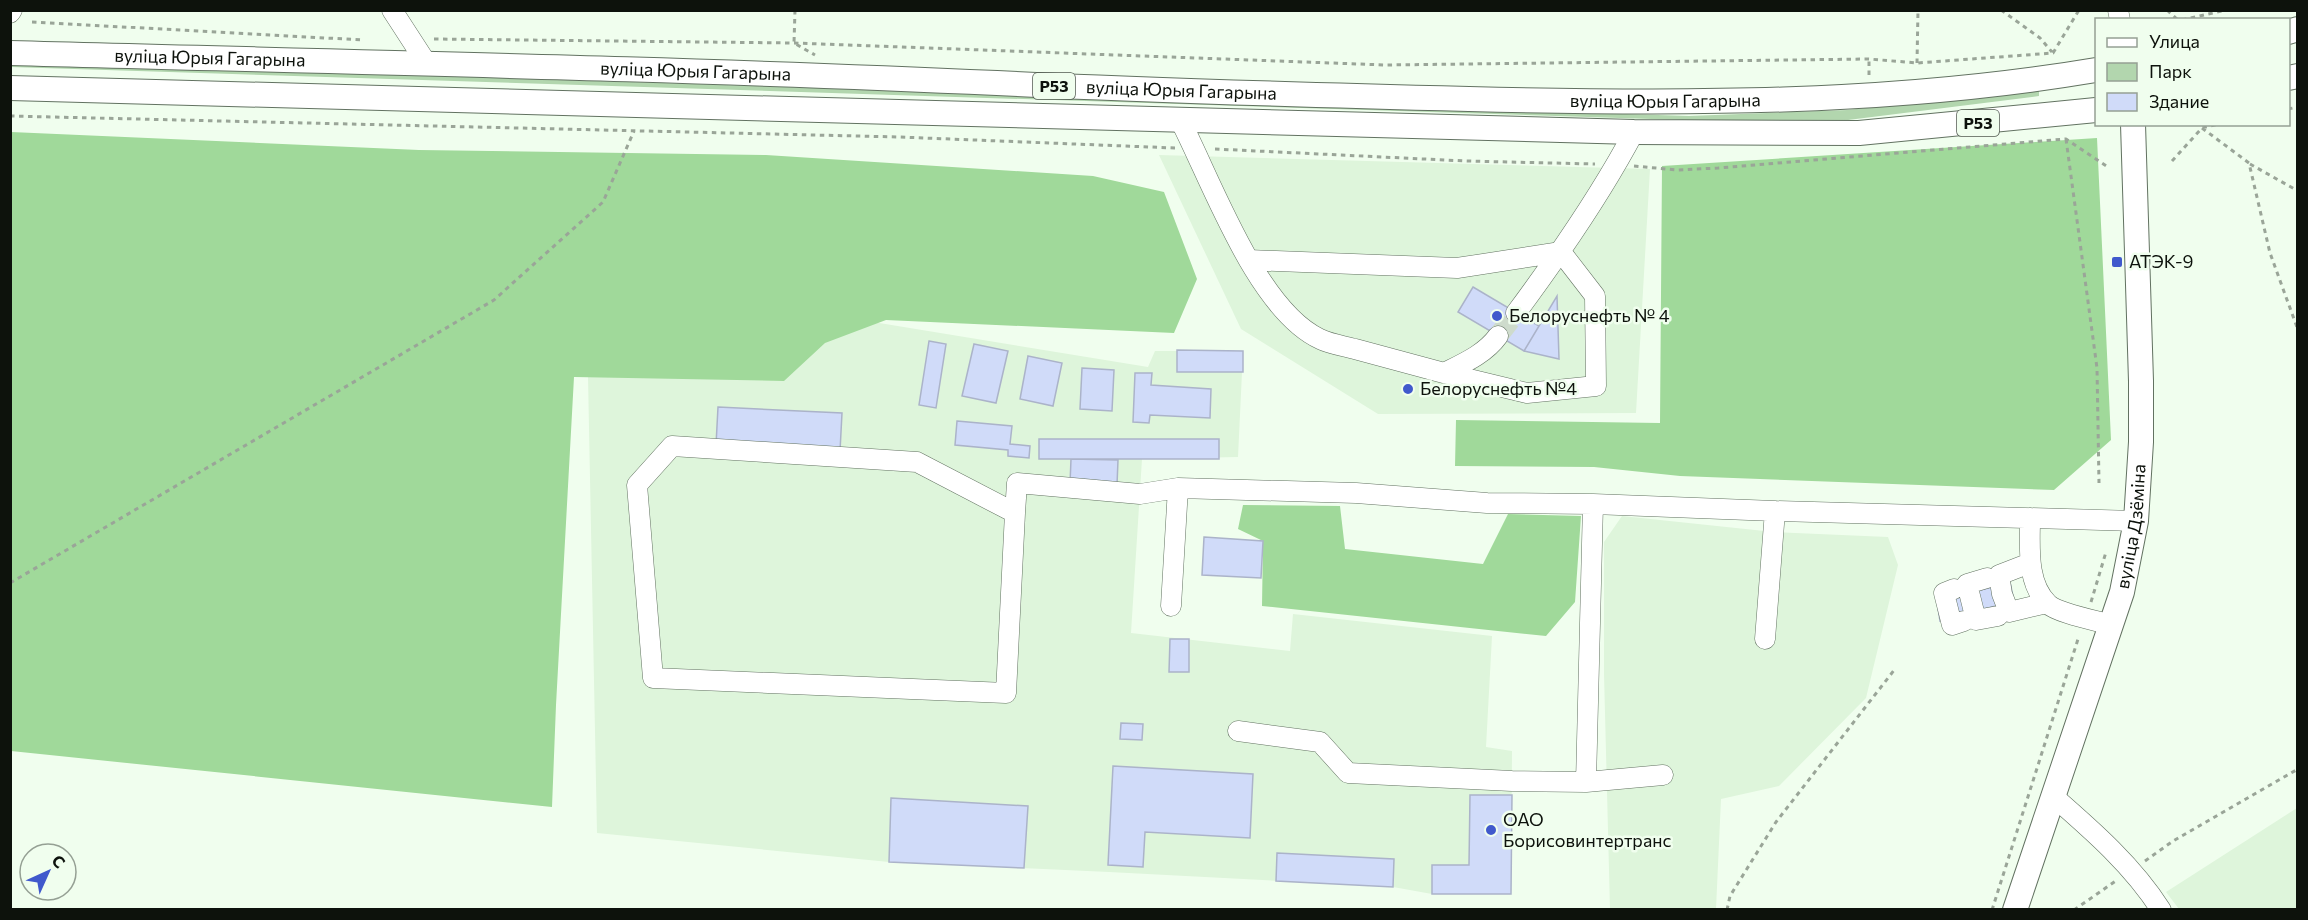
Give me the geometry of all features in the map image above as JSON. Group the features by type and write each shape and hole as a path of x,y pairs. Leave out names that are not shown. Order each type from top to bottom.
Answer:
{"main road":[{"name":"вуліца Юрыя Гагарына","path":"10,53 820,75 1176,92 1647,103 1777,101 1954,89 2095,70"},
{"name":"вуліца Юрыя Гагарына","path":"10,88 1634,132 1859,133 2095,110"},
{"name":"вуліца Дзёміна","path":"2015,909 2122,592 2136,520 2142,381 2133,126"}],"street":[{"path":"392,10 427,64"},
{"path":"1179,118 1195,149 1217,202 1249,260 1279,304 1298,324 1320,339 1527,393 1596,386 1595,296 1561,252"},
{"path":"1516,313 1561,252 1617,165 1634,132"},
{"path":"1249,260 1457,268 1561,252"},
{"path":"1444,373 1469,361 1491,346 1498,336"},
{"path":"1015,513 917,462 672,446 637,485 653,678 1006,693 1017,483 1140,494 1178,488 1356,493 1487,503 2136,520"},
{"path":"1171,606 1178,488"},
{"path":"1586,782 1593,504"},
{"path":"1765,639 1775,511"},
{"path":"2030,519 2030,563 2041,593 2049,606 2111,624"},
{"path":"2030,563 1960,587 1970,621 2047,603"},
{"path":"1993,576 2001,594 2003,614"},
{"path":"1238,731 1320,742 1348,773 1586,782 1663,775"},
{"path":"2054,797 2099,837 2131,870 2147,887 2161,909"}],"path":[{"path":"794,43 795,10"},
{"path":"1917,63 1918,10"},
{"path":"2001,10 2040,38 2057,58"},
{"path":"2053,53 2079,10"},
{"path":"2191,18 2226,10"},
{"path":"32,22 370,40"},
{"path":"425,39 794,43 1385,66 1869,59 1917,63 2053,53"},
{"path":"794,43 821,59"},
{"path":"10,116 899,137 1238,149 1466,161 1617,165 1677,170 2066,139 2108,166"},
{"path":"2172,161 2202,128 2210,126"},
{"path":"2202,128 2249,163 2298,191"},
{"path":"10,583 494,300 603,202 634,131"},
{"path":"2066,139 2097,369 2099,483"},
{"path":"2249,163 2270,254 2298,330"},
{"path":"1992,909 2106,552"},
{"path":"1727,909 1730,896 1776,822 1895,669"},
{"path":"2074,909 2173,841 2298,769"}],"shaded area":[{"path":"1159,155 1650,169 1636,413 1378,414 1241,329"},
{"path":"586,275 1148,367 1155,351 1243,351 1238,457 1142,459 1131,633 1290,651 1293,614 1492,636 1486,747 1512,751 1511,894 1432,894 1393,887 889,862 597,833"},
{"path":"1622,516 1774,532 1888,537 1898,565 1866,698 1779,786 1721,799 1716,909 1610,909 1604,674 1604,542"},
{"path":"2297,808 2297,909 2179,909 2166,892"}],"green space":[{"path":"11,62 1689,116 1847,110 2039,89 2039,96 1848,120 1747,122 11,67"},
{"path":"11,132 419,150 766,155 1093,176 1164,192 1197,279 1174,333 886,320 825,343 784,381 574,377 552,807 11,751"},
{"path":"2097,138 2111,440 2054,490 1680,476 1594,467 1455,466 1456,420 1660,423 1662,166"},
{"path":"1243,505 1340,506 1345,549 1483,564 1508,514 1581,516 1575,602 1546,636 1262,606 1263,541 1238,529"}],"building":[{"path":"1473,287 1539,326 1524,351 1458,312"},
{"path":"1557,296 1559,359 1524,351"},
{"path":"929,341 946,344 936,408 919,405"},
{"path":"974,344 1008,351 996,403 962,396"},
{"path":"1177,350 1243,351 1243,372 1177,372"},
{"path":"1028,356 1062,363 1053,406 1020,399"},
{"path":"1082,368 1114,370 1112,411 1080,409"},
{"path":"1135,373 1152,373 1151,385 1211,389 1210,418 1150,415 1149,423 1133,422"},
{"path":"718,407 842,413 840,451 716,445"},
{"path":"957,421 1012,426 1010,444 1030,446 1029,458 1008,456 1008,450 955,445"},
{"path":"1039,439 1219,439 1219,459 1039,459"},
{"path":"1071,459 1118,460 1117,485 1070,484"},
{"path":"1204,537 1263,541 1261,578 1202,575"},
{"path":"2010,582 2014,601 1940,621 1937,602"},
{"path":"1170,639 1189,639 1189,672 1169,672"},
{"path":"1121,723 1143,724 1142,740 1120,739"},
{"path":"1113,766 1253,774 1250,838 1145,832 1143,867 1108,865"},
{"name":"ОАО Борисовинтертранс","path":"1470,795 1512,795 1511,894 1432,894 1432,865 1469,865"},
{"path":"891,798 1028,806 1024,868 889,862"},
{"path":"1277,853 1394,859 1393,887 1276,881"}],"tunnel":[{"path":"1498,336 1516,313"}],"place":[{"name":"АТЭК-9","path":"2117,262"},
{"name":"Белоруснефть № 4","path":"1497,316"},
{"name":"Белоруснефть №4","path":"1408,389"},
{"name":"ОАО Борисовинтертранс","path":"1491,830"}]}
